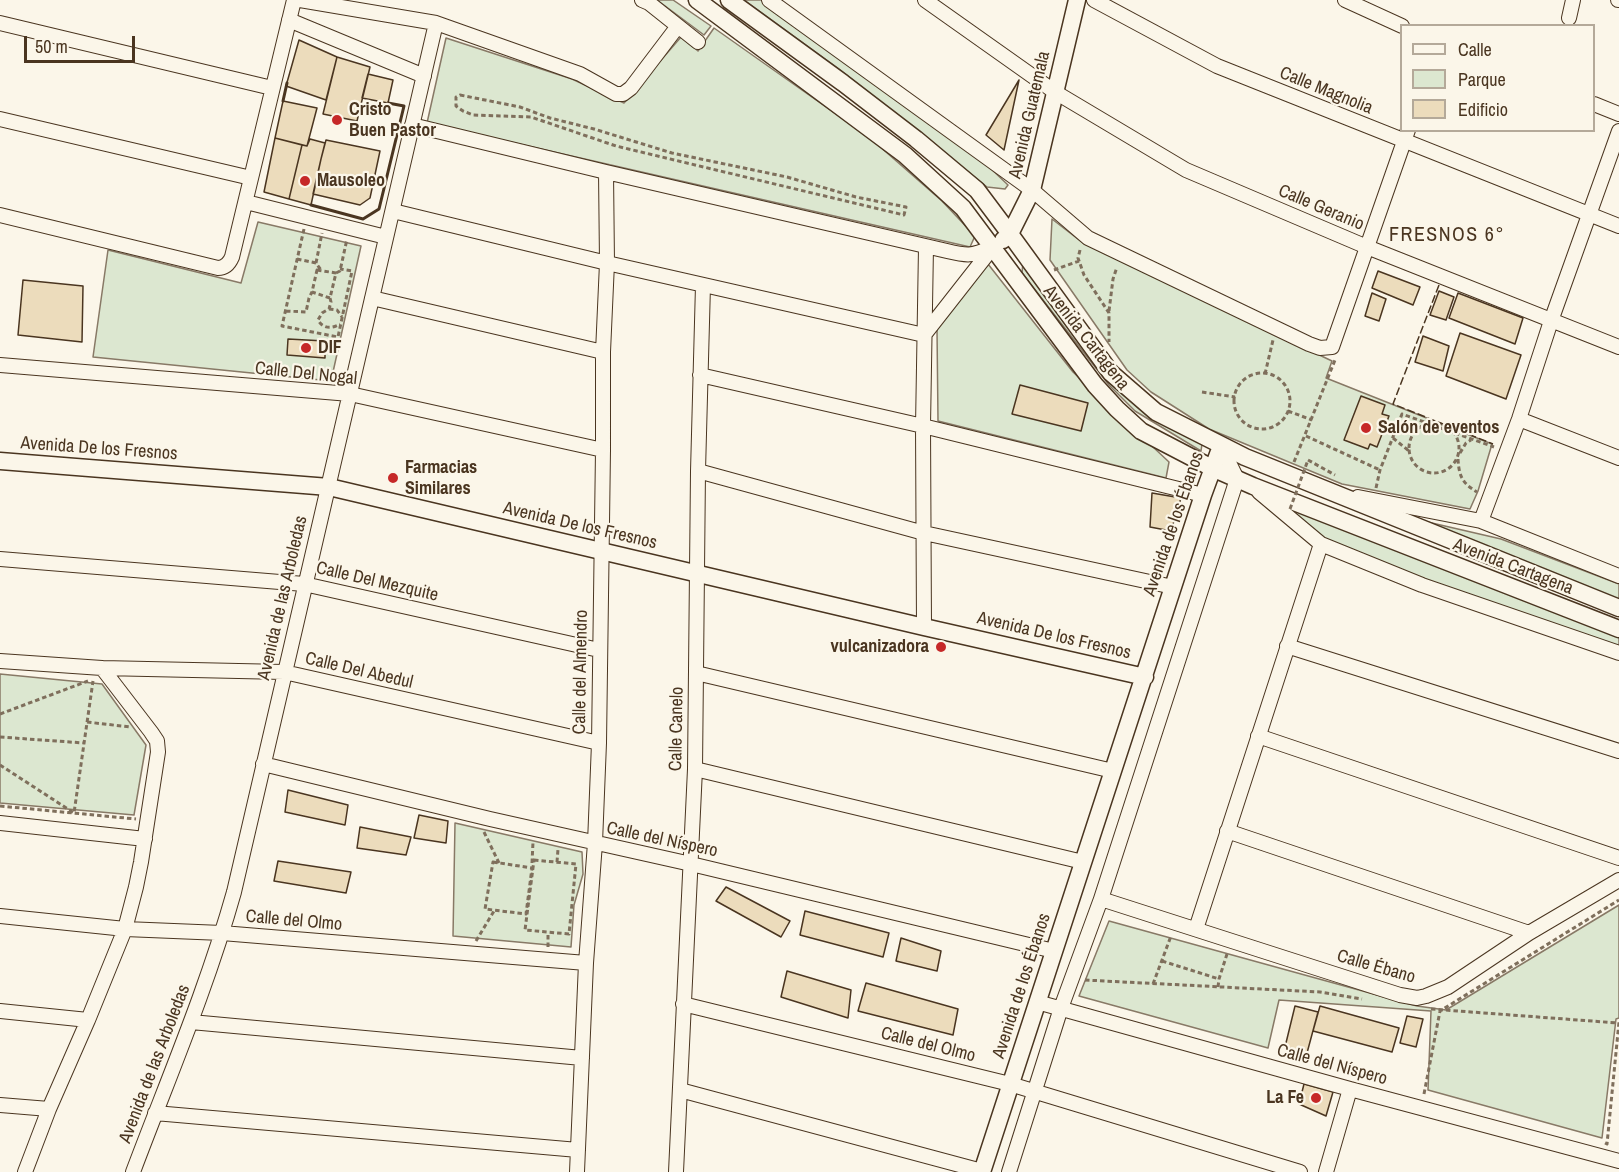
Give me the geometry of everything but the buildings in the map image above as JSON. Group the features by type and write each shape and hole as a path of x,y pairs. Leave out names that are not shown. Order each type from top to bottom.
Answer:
{"street":[{"path":"0,215 218,268 227,266 232,257 246,202 294,0"},
{"path":"300,0 320,1 436,23 580,74 616,94 623,94 631,88 678,26"},
{"path":"642,0 650,3 698,42"},
{"name":"Avenida Cartagena","path":"697,0 905,155 963,208 1095,385 1141,431 1212,468 1253,486 1619,629"},
{"name":"Avenida Cartagena","path":"729,0 843,83 977,190 1111,373 1156,412 1221,446 1335,488 1619,608"},
{"path":"769,0 1032,190 1088,238 1334,354 1405,136"},
{"name":"Calle Geranio","path":"925,0 1054,92 1186,170 1367,247 1619,347"},
{"name":"Avenida Guatemala","path":"1010,234 1032,190 1077,0"},
{"name":"Calle Magnolia","path":"1094,0 1216,66 1405,136 1619,226"},
{"path":"1345,0 1400,25"},
{"path":"1569,18 1573,0"},
{"path":"289,20 424,76"},
{"name":"Avenida de las Arboledas","path":"133,1172 191,1022 234,892 436,23"},
{"path":"0,24 272,88"},
{"path":"1595,105 1619,114"},
{"path":"0,119 251,178"},
{"path":"412,125 967,256 993,248"},
{"path":"1481,521 1619,131"},
{"name":"Calle del Almendro","path":"577,1172 586,963 595,843 598,743 603,352 607,263 606,172"},
{"path":"246,202 386,237"},
{"path":"393,211 607,263 924,335"},
{"path":"924,335 993,248 1010,234"},
{"path":"924,627 923,426 926,246"},
{"name":"Calle Canelo","path":"676,1172 695,769 696,573 703,285"},
{"path":"372,298 603,352"},
{"name":"Calle Del Nogal","path":"0,365 350,394 603,450"},
{"path":"700,375 923,426 1203,495"},
{"path":"1519,419 1619,458"},
{"name":"Avenida de los Ébanos","path":"982,1171 1221,446"},
{"name":"Avenida de los Ébanos","path":"1221,446 1237,479"},
{"name":"Avenida De los Fresnos","path":"0,461 329,487 1145,677"},
{"path":"698,471 924,533 1173,587"},
{"path":"1009,1172 1061,1008 1101,899 1237,479"},
{"path":"1253,486 1321,544 1422,585 1619,653"},
{"path":"1335,488 1481,521 1619,576"},
{"path":"1196,929 1321,544"},
{"name":"Calle Del Mezquite","path":"0,559 304,584 599,650"},
{"path":"1287,646 1619,751"},
{"name":"Calle Del Abedul","path":"0,661 102,668 284,672 598,743"},
{"path":"25,1172 124,929 136,887 145,839 158,752 157,741 102,668"},
{"path":"696,673 1113,771"},
{"path":"1258,736 1619,858"},
{"name":"Calle del Níspero","path":"263,764 1054,951"},
{"path":"695,769 1083,862"},
{"path":"0,823 145,839"},
{"path":"1227,831 1529,933"},
{"name":"Calle Ébano","path":"1101,899 1400,995 1417,998 1448,987 1529,933 1619,880"},
{"name":"Calle del Olmo","path":"0,916 124,929 222,933 586,963"},
{"name":"Calle del Níspero","path":"1037,1002 1619,1161"},
{"name":"Calle del Olmo","path":"683,1004 1010,1084 1300,1172"},
{"path":"0,1011 88,1020"},
{"path":"191,1022 582,1058"},
{"path":"1326,1172 1350,1089"},
{"path":"680,1090 982,1171"},
{"path":"0,1104 49,1109"},
{"path":"155,1113 578,1150"}],"path":[{"path":"460,95 520,107 550,118 672,153 787,177 856,197 906,207 904,214 616,147 531,117 473,115 456,106 455,101 460,95"},
{"path":"305,227 282,326 338,337 352,271 340,269"},
{"path":"316,263 322,231"},
{"path":"330,309 332,302 330,298 336,273 340,271 347,237"},
{"path":"1082,242 1078,258 1084,275 1109,313"},
{"path":"1109,347 1109,313 1113,279 1120,258"},
{"path":"297,259 316,263 321,270"},
{"path":"1054,270 1079,261"},
{"path":"286,311 306,312 317,270 336,273"},
{"path":"312,292 330,298"},
{"path":"340,324 334,328 324,326 318,320 319,316 330,309 337,310 342,316"},
{"path":"1266,374 1274,331"},
{"path":"1292,466 1312,420 1334,354"},
{"path":"1258,374 1266,374 1273,375 1284,384 1290,397 1288,411 1284,418 1272,427 1256,428 1248,425 1238,414 1235,397 1240,384 1245,379 1258,374"},
{"path":"1202,392 1235,397"},
{"path":"1288,411 1312,420"},
{"path":"1374,492 1402,414 1494,447"},
{"path":"1430,423 1412,436 1409,444 1412,460 1424,472 1433,474 1449,469 1466,443 1472,440"},
{"path":"1454,434 1460,448 1459,473 1470,488 1490,497"},
{"path":"1305,436 1380,470"},
{"path":"1393,438 1409,452"},
{"path":"1290,509 1308,460 1335,475 1335,488"},
{"path":"81,678 93,679"},
{"path":"0,714 93,679"},
{"path":"74,813 93,679"},
{"path":"87,722 140,728"},
{"path":"0,737 84,743"},
{"path":"0,765 74,813"},
{"path":"0,806 137,819"},
{"path":"481,825 499,863"},
{"path":"532,868 494,862 485,909 526,914 532,868 534,838"},
{"path":"557,862 559,844"},
{"path":"534,860 576,864 569,934 548,932 525,930 534,860"},
{"path":"1424,1094 1440,1011 1619,900"},
{"path":"485,944 475,943 494,910"},
{"path":"548,932 548,949 557,949"},
{"path":"1153,984 1171,936"},
{"path":"1218,987 1227,954"},
{"path":"1162,961 1219,979"},
{"path":"1083,986 1086,978 1153,984 1320,992 1367,1000 1335,989"},
{"path":"1430,1009 1619,1022 1607,1144 1595,1141"}],"green space":[{"path":"657,0 673,0 711,26 704,35"},
{"path":"744,0 762,0 986,164 1008,185 1005,189 987,187 839,69"},
{"path":"714,28 870,138 942,201 975,236 970,247 427,123 446,38 572,79 624,103 681,37 698,51"},
{"path":"1052,219 1083,243 1332,361 1326,378 1492,444 1478,491 1470,509 1342,484 1209,429 1151,392 1127,370 1050,260"},
{"path":"258,222 361,246 331,381 93,357 108,250 241,283"},
{"path":"1023,262 1111,375 1202,444 1201,451 1135,411 1109,385 1022,273"},
{"path":"988,264 1073,372 1169,462 1166,478 938,421 937,329"},
{"path":"1278,502 1619,636 1619,649 1424,581 1322,537"},
{"path":"1406,517 1501,539 1619,584 1619,603"},
{"path":"0,674 102,684 146,745 134,815 0,803"},
{"path":"455,823 582,852 583,874 574,905 571,947 453,936"},
{"path":"1619,905 1619,1018 1616,1019 1602,1138 1428,1090 1431,1011 1279,1000 1268,1048 1079,996 1109,921 1417,1006 1446,1010"}],"fence":[{"path":"1439,285 1393,404 1493,444"}],"wall":[{"path":"283,101 287,83"},
{"path":"311,205 363,219 379,209 404,106 388,103"}],"place":[{"name":"Cristo Buen Pastor","path":"337,120"},
{"name":"Mausoleo","path":"305,181"},
{"name":"DIF","path":"306,348"},
{"name":"Salón de eventos","path":"1366,428"},
{"name":"Farmacias Similares","path":"393,478"},
{"name":"vulcanizadora","path":"941,647"},
{"name":"La Fe","path":"1316,1098"}],"district":[{"name":"FRESNOS 6°","path":"1447,236"}]}
